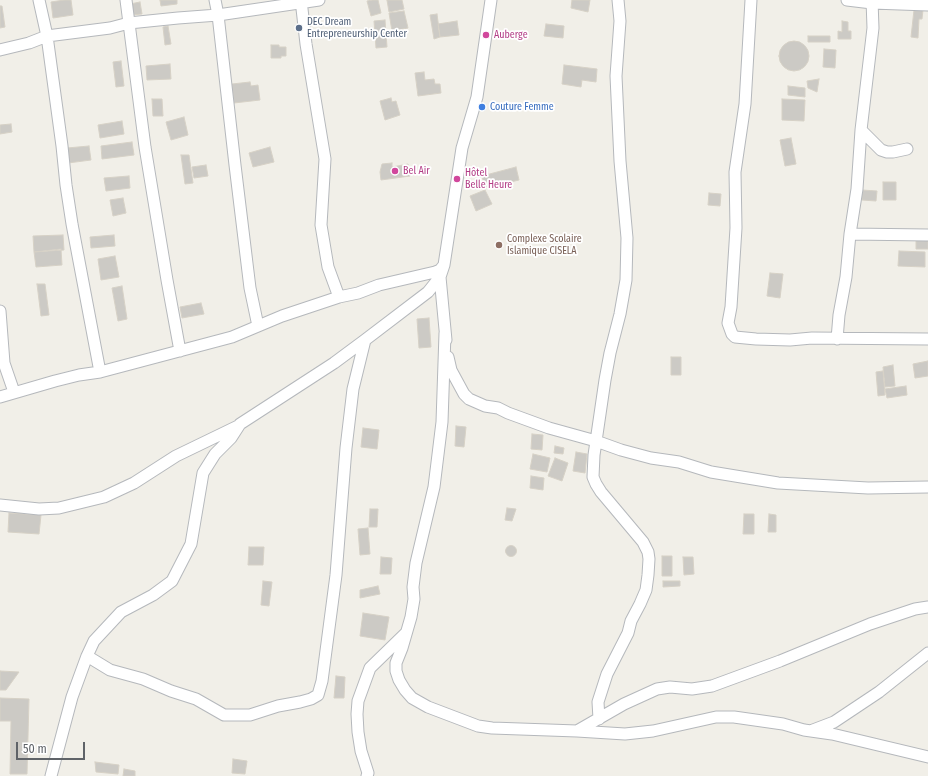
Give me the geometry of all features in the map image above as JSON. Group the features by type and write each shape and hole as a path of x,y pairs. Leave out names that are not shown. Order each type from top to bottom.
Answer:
{"street":[{"path":"39,0 47,36 66,185 100,372"},
{"path":"126,0 145,147 180,351"},
{"path":"215,0 250,288 258,326"},
{"path":"0,50 29,43 47,36 110,28 129,24 218,15 301,1 319,0"},
{"path":"0,505 39,509 59,508 104,497 134,483 176,456 240,424 328,367 428,292 440,277 444,265 462,148 477,97 491,0"},
{"path":"599,719 598,702 606,674 628,633 631,621 646,590 649,558 643,542 613,507 596,484 593,477 596,441 610,353 620,314 626,280 627,238 620,161 616,76 620,21 618,0"},
{"path":"751,0 745,104 735,172 736,228 731,308 728,323 729,327 735,337 741,338 790,340 812,338 928,339"},
{"path":"848,0 928,5"},
{"path":"301,1 306,44 325,158 321,225 328,267 339,297"},
{"path":"837,338 857,189 861,130 873,28 872,1"},
{"path":"861,130 881,150 893,152 907,149"},
{"path":"850,234 928,235"},
{"path":"0,396 79,375 100,372 232,337 282,316 339,297 358,293 379,285 435,272 440,270 444,265"},
{"path":"440,277 445,333 451,370 464,394 470,399 485,406 498,408 515,416 549,428 596,441 621,450 651,458 679,462 711,472 778,483 868,488 928,487"},
{"path":"0,311 4,362 14,392"},
{"path":"445,333 443,398 439,454 434,487 416,563 413,587 414,599 406,633 396,663 396,671 399,680 412,698 428,707 478,726 492,728 625,734 653,731 716,717 734,717 783,724 810,731 832,734 928,757"},
{"path":"87,656 110,670 143,679 171,691 196,699 224,716 250,715 278,706 306,701 318,694 322,681 336,575 346,448 353,389 366,340"},
{"path":"51,776 72,697 94,641 121,612 153,595 172,581 190,544 203,473 215,454 231,438 240,424"},
{"path":"577,731 624,704 657,689 670,687 692,689 712,686 780,661 870,624 915,609 928,607"},
{"path":"367,776 368,773 361,751 358,732 358,701 370,668 406,633"},
{"path":"810,731 834,722 879,692 928,653"}],"building":[{"path":"71,0 73,15 53,18 51,2"},
{"path":"160,0 177,0 177,4 161,6"},
{"path":"378,0 381,13 371,16 367,1"},
{"path":"387,0 402,0 404,9 389,12"},
{"path":"572,0 590,0 588,12 571,8"},
{"path":"140,2 142,14 132,15 130,4"},
{"path":"0,6 2,6 5,27 0,28"},
{"path":"914,10 923,10 922,19 919,19 918,38 911,37"},
{"path":"404,11 408,28 392,31 389,13"},
{"path":"437,14 440,37 434,39 430,15"},
{"path":"385,20 387,47 376,48 374,21"},
{"path":"457,21 459,35 440,37 438,24"},
{"path":"842,21 848,22 848,31 851,31 851,39 838,39 838,31 842,32"},
{"path":"546,24 564,26 563,38 544,36"},
{"path":"168,26 171,44 165,45 163,27"},
{"path":"808,36 830,36 830,42 808,42"},
{"path":"794,41 805,45 809,56 805,67 794,71 783,67 779,56 783,45"},
{"path":"271,45 286,47 286,56 281,56 281,58 271,58"},
{"path":"824,49 836,50 835,68 823,67"},
{"path":"121,61 124,86 116,87 113,62"},
{"path":"170,64 171,79 147,80 146,66"},
{"path":"564,65 597,69 596,82 582,80 581,87 562,84"},
{"path":"424,72 425,80 434,79 435,84 440,84 441,93 418,96 415,73"},
{"path":"819,79 817,92 808,88 807,81"},
{"path":"250,82 251,86 258,85 260,100 234,103 232,84"},
{"path":"788,86 805,88 805,97 788,95"},
{"path":"391,98 392,102 396,101 400,115 385,120 380,101"},
{"path":"152,99 162,99 163,116 153,116"},
{"path":"782,99 805,100 804,121 782,120"},
{"path":"184,117 188,135 171,140 166,122"},
{"path":"122,121 124,134 100,138 98,125"},
{"path":"11,124 12,132 0,134 0,125"},
{"path":"791,138 796,164 785,166 780,140"},
{"path":"132,142 134,155 102,159 101,146"},
{"path":"89,146 91,160 68,163 67,148"},
{"path":"270,147 274,162 253,167 249,153"},
{"path":"181,155 189,155 193,183 185,184"},
{"path":"392,163 392,167 408,164 410,176 381,180 380,172 382,164"},
{"path":"206,165 208,176 194,178 192,167"},
{"path":"516,167 519,180 485,188 482,176"},
{"path":"129,176 130,188 106,191 104,178"},
{"path":"883,182 896,182 896,200 883,200"},
{"path":"485,190 492,204 476,211 470,196"},
{"path":"862,190 877,191 876,201 862,200"},
{"path":"709,193 721,194 720,206 708,205"},
{"path":"123,198 126,213 113,216 110,200"},
{"path":"63,235 64,250 34,252 33,236"},
{"path":"114,235 115,246 91,248 90,237"},
{"path":"916,240 928,240 928,249 916,249"},
{"path":"61,249 62,265 36,267 34,252"},
{"path":"899,251 925,252 925,267 898,266"},
{"path":"115,256 119,277 101,280 98,259"},
{"path":"770,273 783,274 780,298 767,296"},
{"path":"37,284 45,284 49,315 41,316"},
{"path":"122,286 127,319 118,321 112,288"},
{"path":"201,303 204,314 182,318 180,307"},
{"path":"429,318 431,347 419,348 417,319"},
{"path":"671,357 681,357 681,375 671,375"},
{"path":"928,361 928,376 915,378 913,364"},
{"path":"893,365 895,386 885,387 883,367"},
{"path":"883,371 885,395 878,396 876,372"},
{"path":"906,386 907,395 887,398 885,389"},
{"path":"456,426 466,427 464,447 455,446"},
{"path":"363,428 379,430 377,449 361,447"},
{"path":"532,434 543,435 542,450 531,449"},
{"path":"555,446 564,448 563,454 554,453"},
{"path":"576,452 587,454 585,473 573,471"},
{"path":"533,454 550,458 547,472 530,469"},
{"path":"555,458 568,463 562,481 548,476"},
{"path":"531,476 544,478 543,490 530,488"},
{"path":"507,508 516,509 512,521 505,520"},
{"path":"370,509 378,509 377,527 369,527"},
{"path":"9,513 41,515 39,534 8,532"},
{"path":"744,514 754,514 754,534 743,534"},
{"path":"769,514 776,515 776,532 768,532"},
{"path":"368,528 370,554 360,555 358,529"},
{"path":"511,545 515,547 517,551 515,555 511,557 507,555 505,551 507,547"},
{"path":"249,547 264,547 263,565 248,565"},
{"path":"662,556 672,556 672,576 662,576"},
{"path":"381,557 392,558 391,574 380,574"},
{"path":"683,557 693,557 694,574 684,575"},
{"path":"263,581 272,582 269,606 261,605"},
{"path":"663,581 680,581 680,586 663,587"},
{"path":"378,586 380,594 360,598 360,590"},
{"path":"363,613 389,617 385,640 360,636"},
{"path":"0,671 19,672 6,690 0,690"},
{"path":"336,676 345,677 344,698 334,698"},
{"path":"0,698 29,699 27,774 10,774 11,721 0,721"},
{"path":"233,759 247,761 245,774 232,773"},
{"path":"95,762 119,765 118,774 96,772"},
{"path":"124,769 135,771 135,776 123,776"}],"place":[{"name":"DEC Dream Entrepreneurship Center","path":"299,28"},
{"name":"Auberge","path":"486,35"},
{"name":"Couture Femme","path":"482,107"},
{"name":"Bel Air","path":"395,171"},
{"name":"Hôtel Belle Heure","path":"457,179"},
{"name":"Complexe Scolaire Islamique CISELA","path":"499,245"}]}
